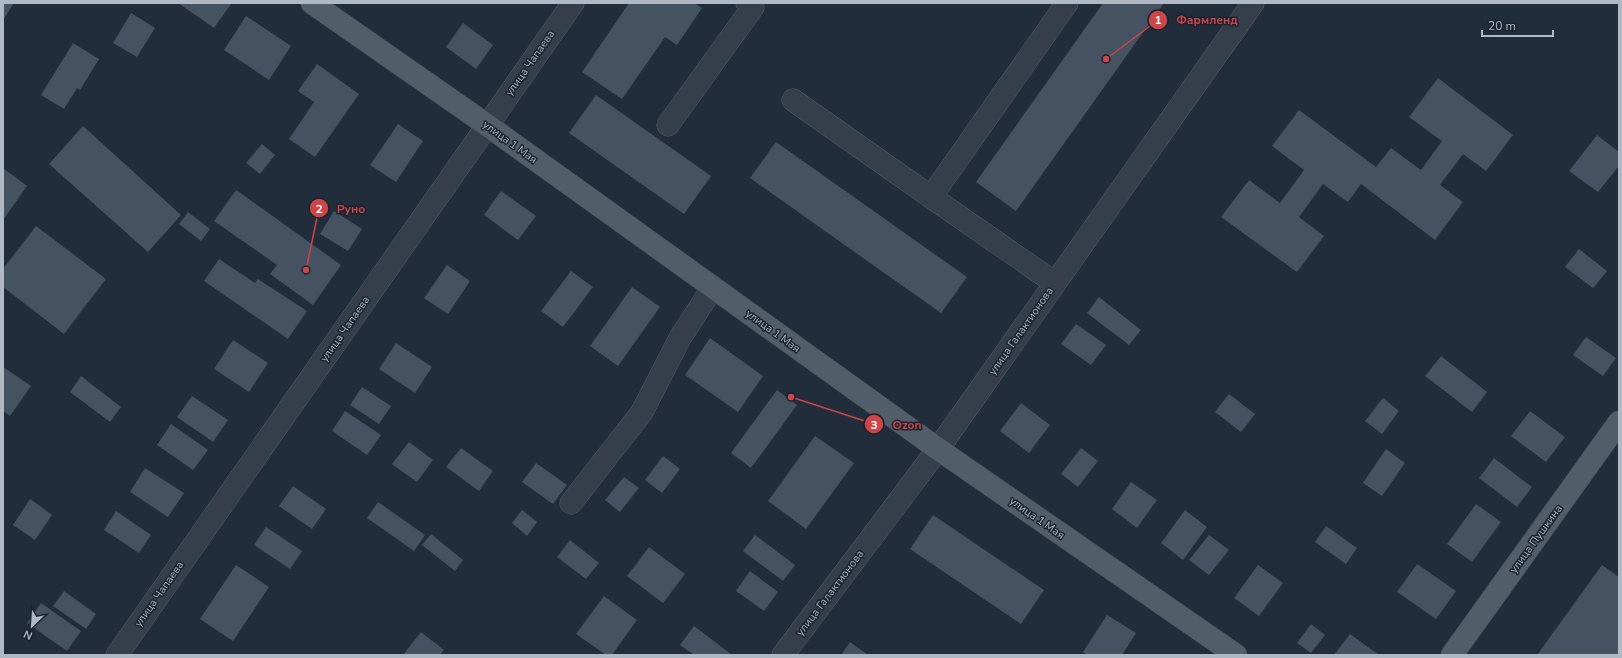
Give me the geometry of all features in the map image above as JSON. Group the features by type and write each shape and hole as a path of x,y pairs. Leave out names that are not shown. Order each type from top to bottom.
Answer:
{"main road":[{"name":"улица 1 Мая","path":"312,3 487,125 938,449 1236,655"},
{"name":"улица Пушкина","path":"1452,655 1619,422"}],"street":[{"name":"улица Чапаева","path":"117,655 573,3"},
{"path":"668,125 753,7 747,3"},
{"path":"931,197 1067,3"},
{"name":"улица Галактионова","path":"783,655 938,449 1253,3"},
{"path":"793,100 1055,283"},
{"path":"572,504 642,412 680,338 713,287"}],"building":[{"path":"3,3 14,3 3,20"},
{"path":"178,3 230,3 231,4 214,28"},
{"path":"629,3 694,3 702,8 677,45 665,37 622,99 582,72"},
{"path":"1103,3 1164,3 1016,211 976,182"},
{"path":"131,13 155,28 137,57 113,43"},
{"path":"246,16 291,46 269,80 224,50"},
{"path":"463,23 493,45 476,69 446,47"},
{"path":"73,43 99,59 80,90 77,88 64,109 41,95"},
{"path":"317,64 359,94 315,157 289,139 314,102 298,91"},
{"path":"1438,78 1513,135 1486,171 1463,154 1440,185 1463,202 1435,240 1361,184 1348,202 1323,184 1299,217 1324,236 1297,272 1221,217 1249,180 1280,203 1304,170 1272,146 1299,110 1376,167 1391,148 1421,170 1442,141 1409,117"},
{"path":"596,95 711,176 684,214 569,133"},
{"path":"398,124 423,141 396,182 370,165"},
{"path":"83,126 181,215 148,252 49,164"},
{"path":"1597,135 1619,152 1619,166 1598,192 1569,171"},
{"path":"776,142 967,277 941,313 750,178"},
{"path":"262,144 275,155 260,174 246,163"},
{"path":"3,168 27,186 3,220"},
{"path":"236,190 341,265 313,305 270,274 277,265 214,221"},
{"path":"501,191 536,216 518,240 484,215"},
{"path":"334,211 362,229 348,251 320,234"},
{"path":"188,212 210,229 201,241 179,224"},
{"path":"36,226 106,279 64,334 3,287 3,269"},
{"path":"1579,249 1607,271 1593,288 1565,267"},
{"path":"219,259 255,283 258,279 307,311 288,339 204,281"},
{"path":"447,265 470,281 448,314 424,298"},
{"path":"571,271 593,287 563,327 541,311"},
{"path":"632,287 660,307 618,366 590,346"},
{"path":"1099,297 1141,330 1129,345 1087,313"},
{"path":"1076,324 1106,345 1091,365 1061,344"},
{"path":"1586,337 1616,358 1603,376 1573,355"},
{"path":"710,338 763,376 738,412 685,375"},
{"path":"233,340 268,363 249,392 214,369"},
{"path":"396,343 432,367 415,393 379,369"},
{"path":"1441,356 1487,392 1472,412 1425,376"},
{"path":"3,367 31,386 10,416 3,411"},
{"path":"81,376 121,407 110,422 70,392"},
{"path":"362,387 391,406 379,424 350,405"},
{"path":"777,390 797,405 751,468 731,453"},
{"path":"1229,394 1255,414 1241,432 1215,412"},
{"path":"192,396 228,420 213,442 177,417"},
{"path":"1383,398 1399,411 1382,434 1365,421"},
{"path":"1021,403 1050,425 1029,453 1000,431"},
{"path":"345,411 381,435 367,455 332,431"},
{"path":"1530,411 1565,437 1546,462 1511,436"},
{"path":"171,424 208,450 193,470 157,445"},
{"path":"815,436 854,463 806,529 768,501"},
{"path":"409,442 433,460 417,482 392,464"},
{"path":"461,448 493,471 479,491 446,467"},
{"path":"1081,448 1098,461 1078,487 1061,474"},
{"path":"1386,449 1405,463 1382,496 1363,483"},
{"path":"663,456 680,469 662,493 645,480"},
{"path":"1494,458 1532,487 1517,507 1479,478"},
{"path":"536,463 567,485 553,504 522,482"},
{"path":"145,468 184,493 168,517 130,492"},
{"path":"624,477 639,488 620,512 605,500"},
{"path":"1131,482 1157,500 1137,528 1112,509"},
{"path":"293,486 326,509 312,529 279,506"},
{"path":"30,499 52,515 35,540 13,525"},
{"path":"378,502 425,535 414,551 367,518"},
{"path":"1476,504 1501,522 1472,562 1447,544"},
{"path":"522,510 537,522 527,536 512,523"},
{"path":"1185,510 1207,527 1183,560 1161,543"},
{"path":"116,511 151,535 139,553 104,530"},
{"path":"933,515 1044,590 1021,624 910,549"},
{"path":"1326,526 1357,548 1346,564 1315,542"},
{"path":"266,527 302,551 290,569 254,545"},
{"path":"431,534 463,560 455,571 422,545"},
{"path":"755,535 795,565 783,581 743,551"},
{"path":"1209,535 1229,550 1209,575 1189,560"},
{"path":"570,540 599,563 586,579 557,557"},
{"path":"649,547 685,574 663,603 627,576"},
{"path":"1417,564 1456,591 1436,619 1397,592"},
{"path":"236,565 269,587 233,641 200,619"},
{"path":"1258,565 1283,583 1259,616 1234,598"},
{"path":"1602,565 1619,577 1619,655 1537,655"},
{"path":"750,571 778,592 764,611 736,591"},
{"path":"64,591 96,614 86,629 53,606"},
{"path":"604,596 637,620 612,655 606,655 576,634"},
{"path":"41,603 81,631 67,651 27,623"},
{"path":"1107,615 1136,633 1122,655 1087,655 1083,652"},
{"path":"1311,624 1325,635 1311,653 1297,643"},
{"path":"694,626 731,654 694,655 680,645"},
{"path":"421,632 444,650 440,655 403,655"},
{"path":"1350,634 1379,655 1334,655"},
{"path":"850,642 868,655 841,655"}],"place":[{"name":"Фармленд","path":"1106,59"},
{"name":"Руно","path":"306,270"},
{"name":"Ozon","path":"791,397"}]}
